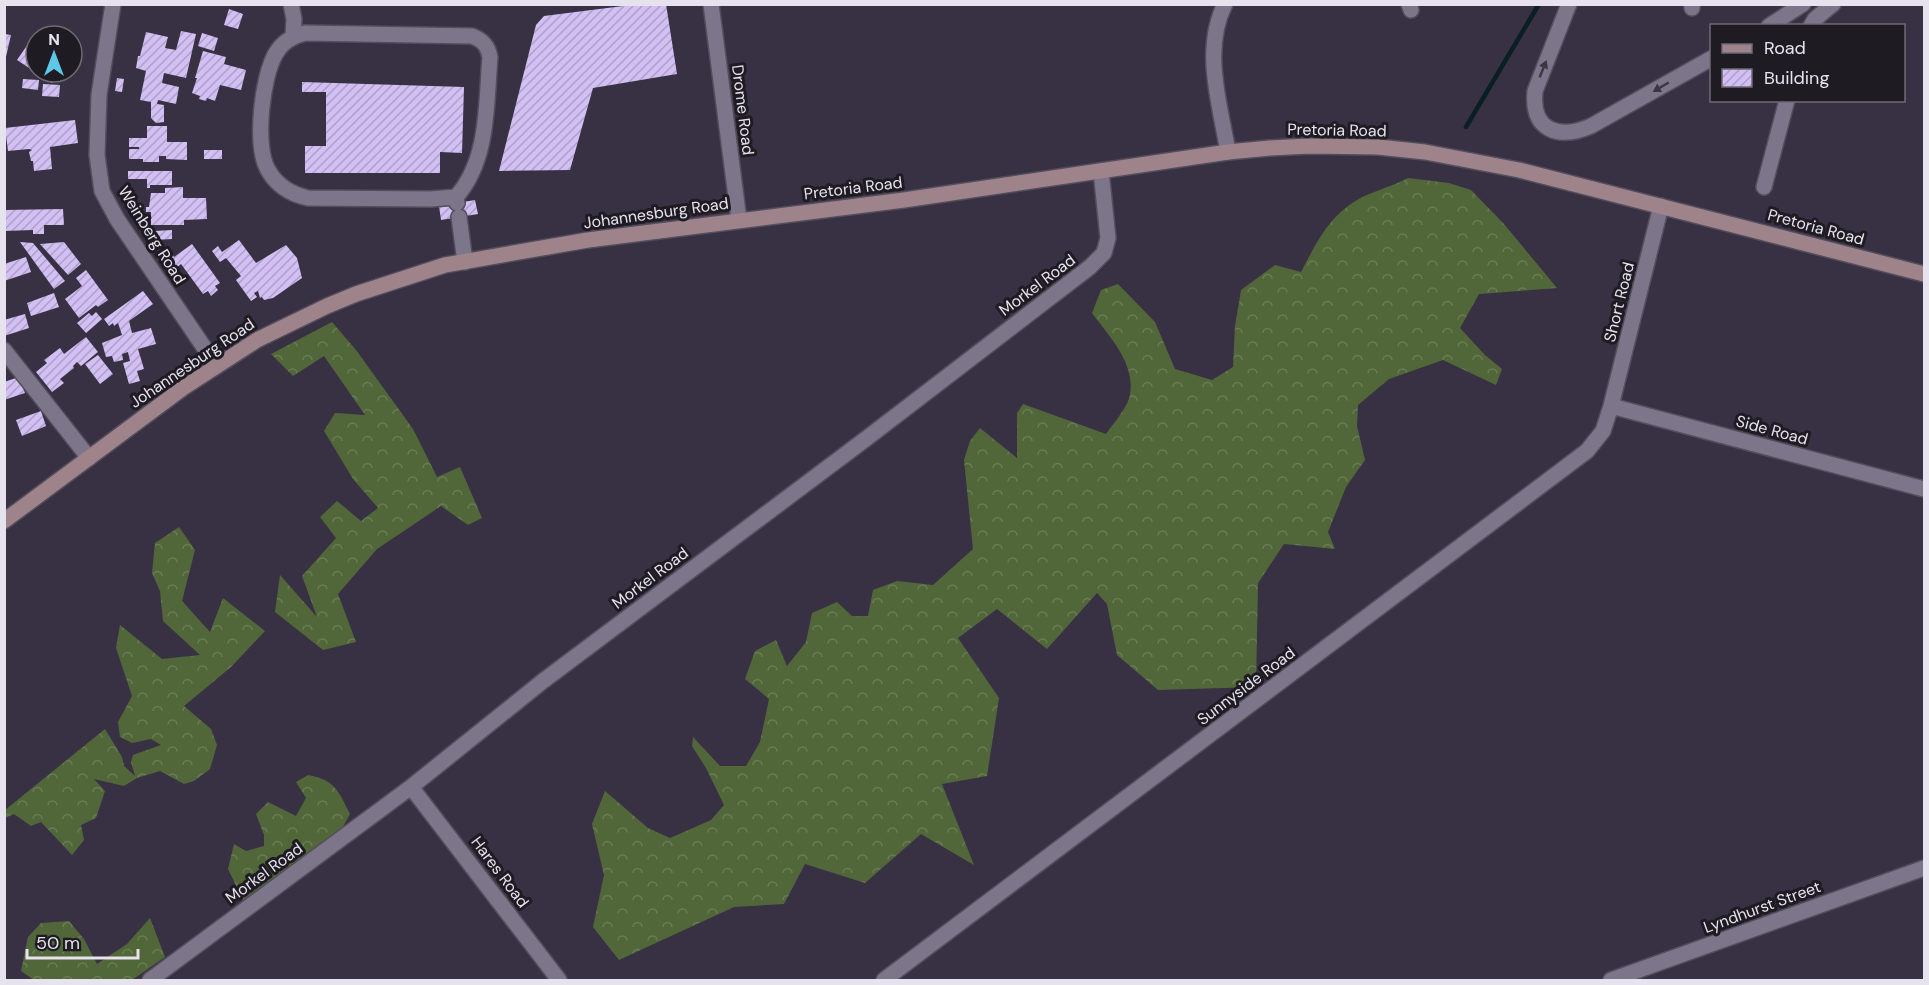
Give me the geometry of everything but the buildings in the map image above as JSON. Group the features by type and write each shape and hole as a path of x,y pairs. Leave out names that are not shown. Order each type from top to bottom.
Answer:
{"main road":[{"name":"Pretoria Road","path":"739,220 904,200 1228,152 1310,146 1378,147 1425,152 1519,170 1924,274"},
{"name":"Johannesburg Road","path":"4,521 216,365 257,340 327,306 386,284 445,266 588,240 739,220"}],"street":[{"name":"Weinberg Road","path":"113,4 99,95 97,155 102,191 139,253 216,365"},
{"path":"291,4 294,19 293,36"},
{"name":"Drome Road","path":"711,4 739,220"},
{"path":"1225,4 1218,18 1212,48 1228,152"},
{"path":"1569,4 1535,91 1535,113 1542,124 1550,130 1571,132 1592,126 1710,59"},
{"path":"1772,24 1803,4"},
{"path":"1812,24 1833,4"},
{"path":"457,206 431,199 308,198 294,194 276,181 263,160 261,144 265,83 276,53 293,36 306,33 472,36 481,40 490,57 485,120 478,161 457,206 465,262"},
{"path":"1764,186 1787,102"},
{"name":"Morkel Road","path":"155,979 411,787 543,681 858,445 1090,267 1104,253 1108,238 1101,171"},
{"name":"Short Road","path":"1611,406 1661,206"},
{"path":"4,350 88,458"},
{"name":"Side Road","path":"1611,406 1924,489"},
{"name":"Sunnyside Road","path":"884,981 1587,451 1603,430 1611,406"},
{"name":"Hares Road","path":"411,787 559,981"},
{"name":"Lyndhurst Street","path":"1611,981 1924,868"}],"green space":[{"path":"1408,178 1449,183 1471,190 1504,224 1557,288 1479,294 1460,328 1485,355 1502,369 1496,385 1443,360 1389,379 1358,405 1357,426 1365,460 1346,487 1328,532 1335,549 1284,544 1258,583 1256,687 1158,690 1117,655 1107,604 1097,593 1047,649 997,609 958,638 999,698 987,776 942,784 974,865 921,834 865,883 805,864 784,904 734,907 619,960 593,927 604,875 592,824 605,791 648,828 670,838 711,820 724,805 706,768 692,746 693,737 720,766 746,766 760,742 769,699 745,679 755,651 776,640 787,666 806,642 812,613 837,602 852,616 868,616 873,590 897,581 933,585 973,549 964,460 970,441 980,428 1017,458 1017,413 1023,404 1106,434 1127,403 1131,387 1130,375 1121,353 1092,313 1101,290 1118,284 1155,322 1175,369 1212,380 1233,367 1235,326 1241,290 1275,265 1301,272 1324,232 1338,214 1357,200"},
{"path":"332,322 356,350 413,429 437,477 460,467 482,518 468,525 441,506 377,549 338,594 356,642 323,650 275,612 280,575 317,617 302,576 336,538 320,517 337,501 361,521 378,508 353,479 324,431 335,413 365,415 324,356 293,376 271,354"},
{"path":"179,527 195,550 182,601 210,632 223,598 265,631 231,667 184,706 211,729 217,745 210,769 194,781 184,784 160,771 137,778 124,786 94,779 105,791 96,818 81,825 84,840 72,855 41,822 31,826 14,814 5,818 5,810 105,729 122,757 124,766 135,776 131,762 133,755 161,745 151,739 132,743 120,737 118,722 132,696 116,648 120,625 162,659 200,655 163,621 160,591 152,573 155,543"},
{"path":"308,775 324,780 335,787 350,814 340,832 243,900 228,869 234,844 246,851 264,846 264,835 256,814 268,802 296,816 306,798 296,782"},
{"path":"150,918 165,957 132,980 34,980 21,971 28,937 41,923 69,921 84,939 97,964 127,944"}],"waterway":[{"path":"1466,127 1539,4"}]}
